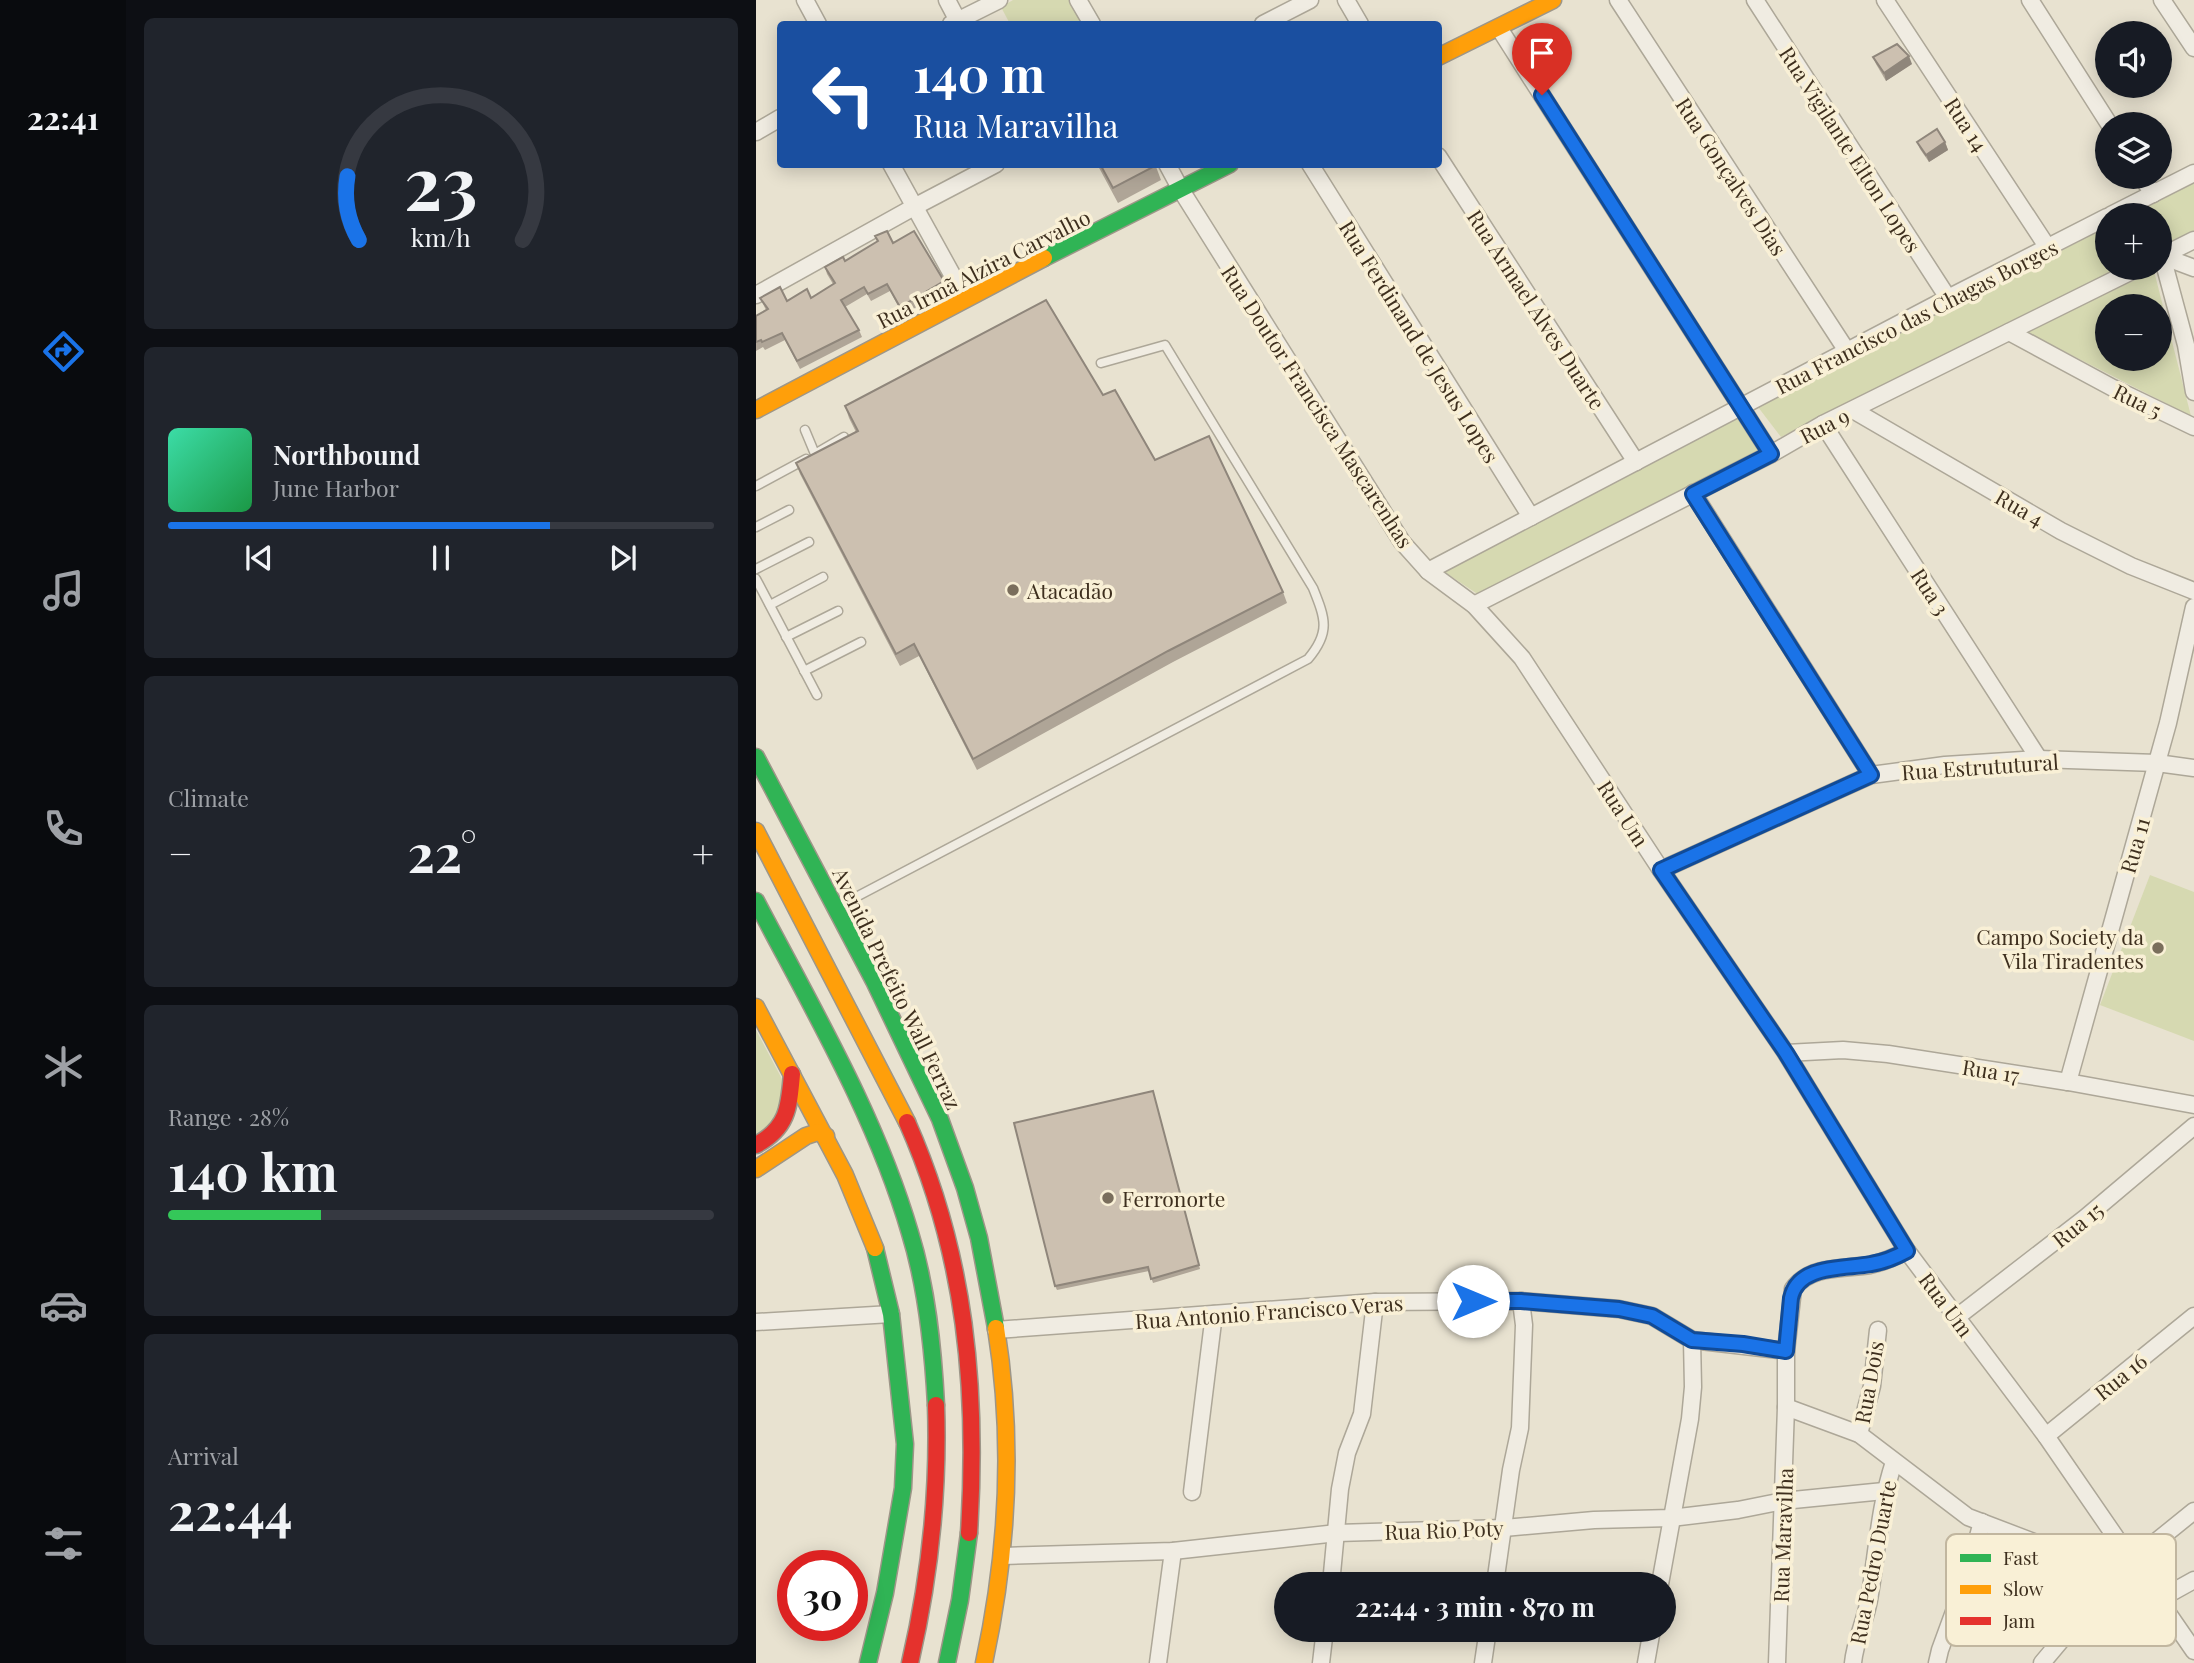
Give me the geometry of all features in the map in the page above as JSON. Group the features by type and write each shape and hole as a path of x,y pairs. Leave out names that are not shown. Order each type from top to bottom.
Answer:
{"main road":[{"path":"1442,55 1552,0"},
{"name":"Rua Irmã Alzira Carvalho","path":"756,410 965,298 1222,168"},
{"name":"Avenida Prefeito Wall Ferraz","path":"756,757 925,1080 949,1140 980,1240 996,1330 1008,1490 1003,1556 984,1663"},
{"path":"756,831 895,1093 921,1153 956,1270 973,1411 973,1494 969,1552 947,1663"},
{"path":"756,901 863,1110 905,1214 922,1273 930,1324 938,1412 938,1495 925,1607 910,1663"},
{"path":"756,1006 826,1136 856,1199 878,1256 891,1314 905,1444 904,1488 885,1593 868,1663"},
{"path":"756,1145 769,1139 782,1126 788,1106 792,1074"},
{"path":"756,1169 806,1136 818,1132 826,1136"}],"street":[{"path":"805,0 816,21"},
{"path":"947,0 953,21"},
{"path":"958,21 999,0"},
{"path":"1078,0 1090,21"},
{"path":"1270,21 1310,0"},
{"path":"1346,0 1358,21"},
{"name":"Rua Gonçalves Dias","path":"1618,0 1847,351"},
{"name":"Rua Vigilante Elton Lopes","path":"1755,0 1948,298"},
{"name":"Rua 14","path":"1885,0 2048,248"},
{"path":"2029,0 2101,112"},
{"path":"2162,0 2194,48"},
{"path":"1499,28 1771,454"},
{"path":"756,132 777,120"},
{"name":"Rua Armael Alves Duarte","path":"1442,162 1636,461"},
{"path":"893,168 965,298"},
{"path":"756,295 988,168"},
{"name":"Rua Doutor Francisca Mascarenhas","path":"1169,168 1402,542 1428,570 1474,605"},
{"name":"Rua Ferdinand de Jesus Lopes","path":"1313,168 1531,517"},
{"name":"Rua Francisco das Chagas Borges","path":"2135,203 2194,173"},
{"path":"2150,189 2153,194"},
{"name":"Rua Francisco das Chagas Borges","path":"1428,570 2095,223"},
{"path":"2172,251 2194,240"},
{"path":"2172,261 2194,268"},
{"name":"Rua 9","path":"1474,605 1771,454 1823,424 2114,280"},
{"path":"2168,280 2186,345 2194,392"},
{"name":"Rua 5","path":"2009,332 2113,388 2194,427"},
{"name":"Rua 4","path":"1853,410 2061,531 2131,566 2194,590"},
{"name":"Rua 3","path":"1823,424 2039,759"},
{"path":"1693,494 1871,775"},
{"name":"Rua Um","path":"1474,605 1522,658 1661,870 1786,1053 1907,1251 2046,1436 2113,1534"},
{"name":"Rua 11","path":"2068,1082 2181,674 2194,607"},
{"name":"Rua Estrututural","path":"1661,870 1871,775 1945,765 2039,759 2157,763 2194,768"},
{"name":"Rua 17","path":"1786,1053 1843,1050 1888,1054 2194,1105"},
{"name":"Rua 15","path":"1957,1317 2085,1218 2194,1126"},
{"path":"1786,1351 1791,1298 1798,1283 1827,1268 1883,1262 1907,1251"},
{"path":"1498,1572 1522,1407 1524,1325 1521,1301"},
{"name":"Rua Antonio Francisco Veras","path":"996,1330 1375,1302 1521,1301 1638,1312 1652,1316 1692,1340 1786,1351"},
{"path":"1332,1572 1340,1489 1347,1453 1362,1414 1375,1302"},
{"path":"756,1322 891,1314"},
{"path":"1192,1492 1214,1314"},
{"name":"Rua 16","path":"2046,1436 2194,1316"},
{"name":"Rua Dois","path":"1859,1434 1872,1386 1878,1330"},
{"path":"1662,1572 1690,1419 1693,1387 1692,1340"},
{"name":"Rua Maravilha","path":"1777,1663 1786,1351"},
{"path":"1786,1407 1859,1434 1955,1509 2013,1534"},
{"name":"Rua Pedro Duarte","path":"1853,1663 1868,1604 1884,1491 1894,1462"},
{"name":"Rua Rio Poty","path":"1003,1556 1173,1550 1337,1533 1504,1528 1594,1520 1671,1518 1738,1510 1783,1501 1884,1491"},
{"path":"2165,1534 2194,1511"},
{"path":"1979,1534 1982,1522"},
{"path":"1158,1663 1173,1550"},
{"path":"2176,1590 2194,1580"},
{"name":"Rua Um","path":"2176,1626 2194,1651"},
{"path":"1937,1663 1946,1637"},
{"path":"1321,1663 1323,1642"},
{"path":"1483,1663 1486,1642"},
{"path":"1646,1663 1650,1642"},
{"path":"2042,1663 2056,1646"}],"lane":[{"path":"836,908 1308,659 1318,647 1323,634 1324,616 1313,587 1165,345 1101,363"},
{"path":"805,430 816,454"},
{"path":"756,486 844,436"},
{"path":"756,527 789,510"},
{"path":"756,569 809,542"},
{"path":"769,605 823,577"},
{"path":"756,579 817,695"},
{"path":"786,637 838,611"},
{"path":"804,671 861,642"}],"green space":[{"path":"1013,0 1069,0 1080,21 1008,21 1001,7"},
{"path":"2194,183 2194,231 2172,242 2172,203 2155,203"},
{"path":"2095,233 2097,280 1781,437 1758,407"},
{"path":"2135,280 2156,280 2160,294 2106,294"},
{"path":"2095,299 2095,367 2026,332"},
{"path":"2172,342 2191,416 2103,371 2172,371"},
{"path":"1738,416 1763,454 1482,597 1443,571"},
{"name":"Campo Society da Vila Tiradentes","path":"2150,875 2194,892 2194,1041 2100,1005"},
{"path":"756,1030 782,1079 782,1111 756,1139"}],"building":[{"path":"1897,44 1909,56 1884,73 1873,57"},
{"path":"1937,129 1945,142 1926,155 1917,142"},
{"path":"1102,168 1151,168 1113,188"},
{"path":"887,231 893,243 914,231 944,281 900,307 887,284 868,294 864,287 841,300 859,330 797,361 782,333 756,342 756,316 768,309 760,298 780,287 787,301 807,289 811,298 835,283 825,267 843,257 845,261 878,241 875,236"},
{"path":"1046,300 1103,395 1115,390 1155,460 1209,436 1283,592 1168,651 973,759 914,644 896,654 796,463 858,431 845,406"},
{"name":"Ferronorte","path":"1153,1091 1199,1265 1151,1279 1148,1267 1055,1286 1014,1123"}],"traffic: fast":[{"path":"1044,258 1222,168"},
{"path":"756,757 874,981 940,1119 965,1188 979,1238 996,1328"},
{"path":"756,901 841,1063 896,1190 916,1254 925,1296 936,1405"},
{"path":"868,1663 885,1593 903,1488 905,1444 891,1314 875,1248"},
{"path":"947,1663 960,1600 969,1533"}],"traffic: slow":[{"path":"1442,55 1553,0"},
{"path":"756,410 1044,258"},
{"path":"756,831 907,1122"},
{"path":"756,1007 845,1175 875,1248"},
{"path":"756,1169 806,1136 818,1132 826,1136"},
{"path":"984,1663 999,1580 1006,1496 1005,1412 996,1328"}],"traffic: jam":[{"path":"756,1145 781,1124 790,1097 792,1074"},
{"path":"907,1122 943,1222 964,1323 971,1427 969,1533"},
{"path":"910,1663 932,1535 936,1405"}],"place":[{"name":"Atacadão","path":"1013,590"},
{"name":"Campo Society da Vila Tiradentes","path":"2158,948"},
{"name":"Ferronorte","path":"1108,1198"}],"route":[{"path":"1473,1301 1521,1301 1638,1312 1652,1316 1692,1340 1786,1351 1791,1298 1798,1283 1827,1268 1870,1265 1907,1251 1786,1053 1661,870 1871,775 1693,494 1771,454 1542,95"}]}
